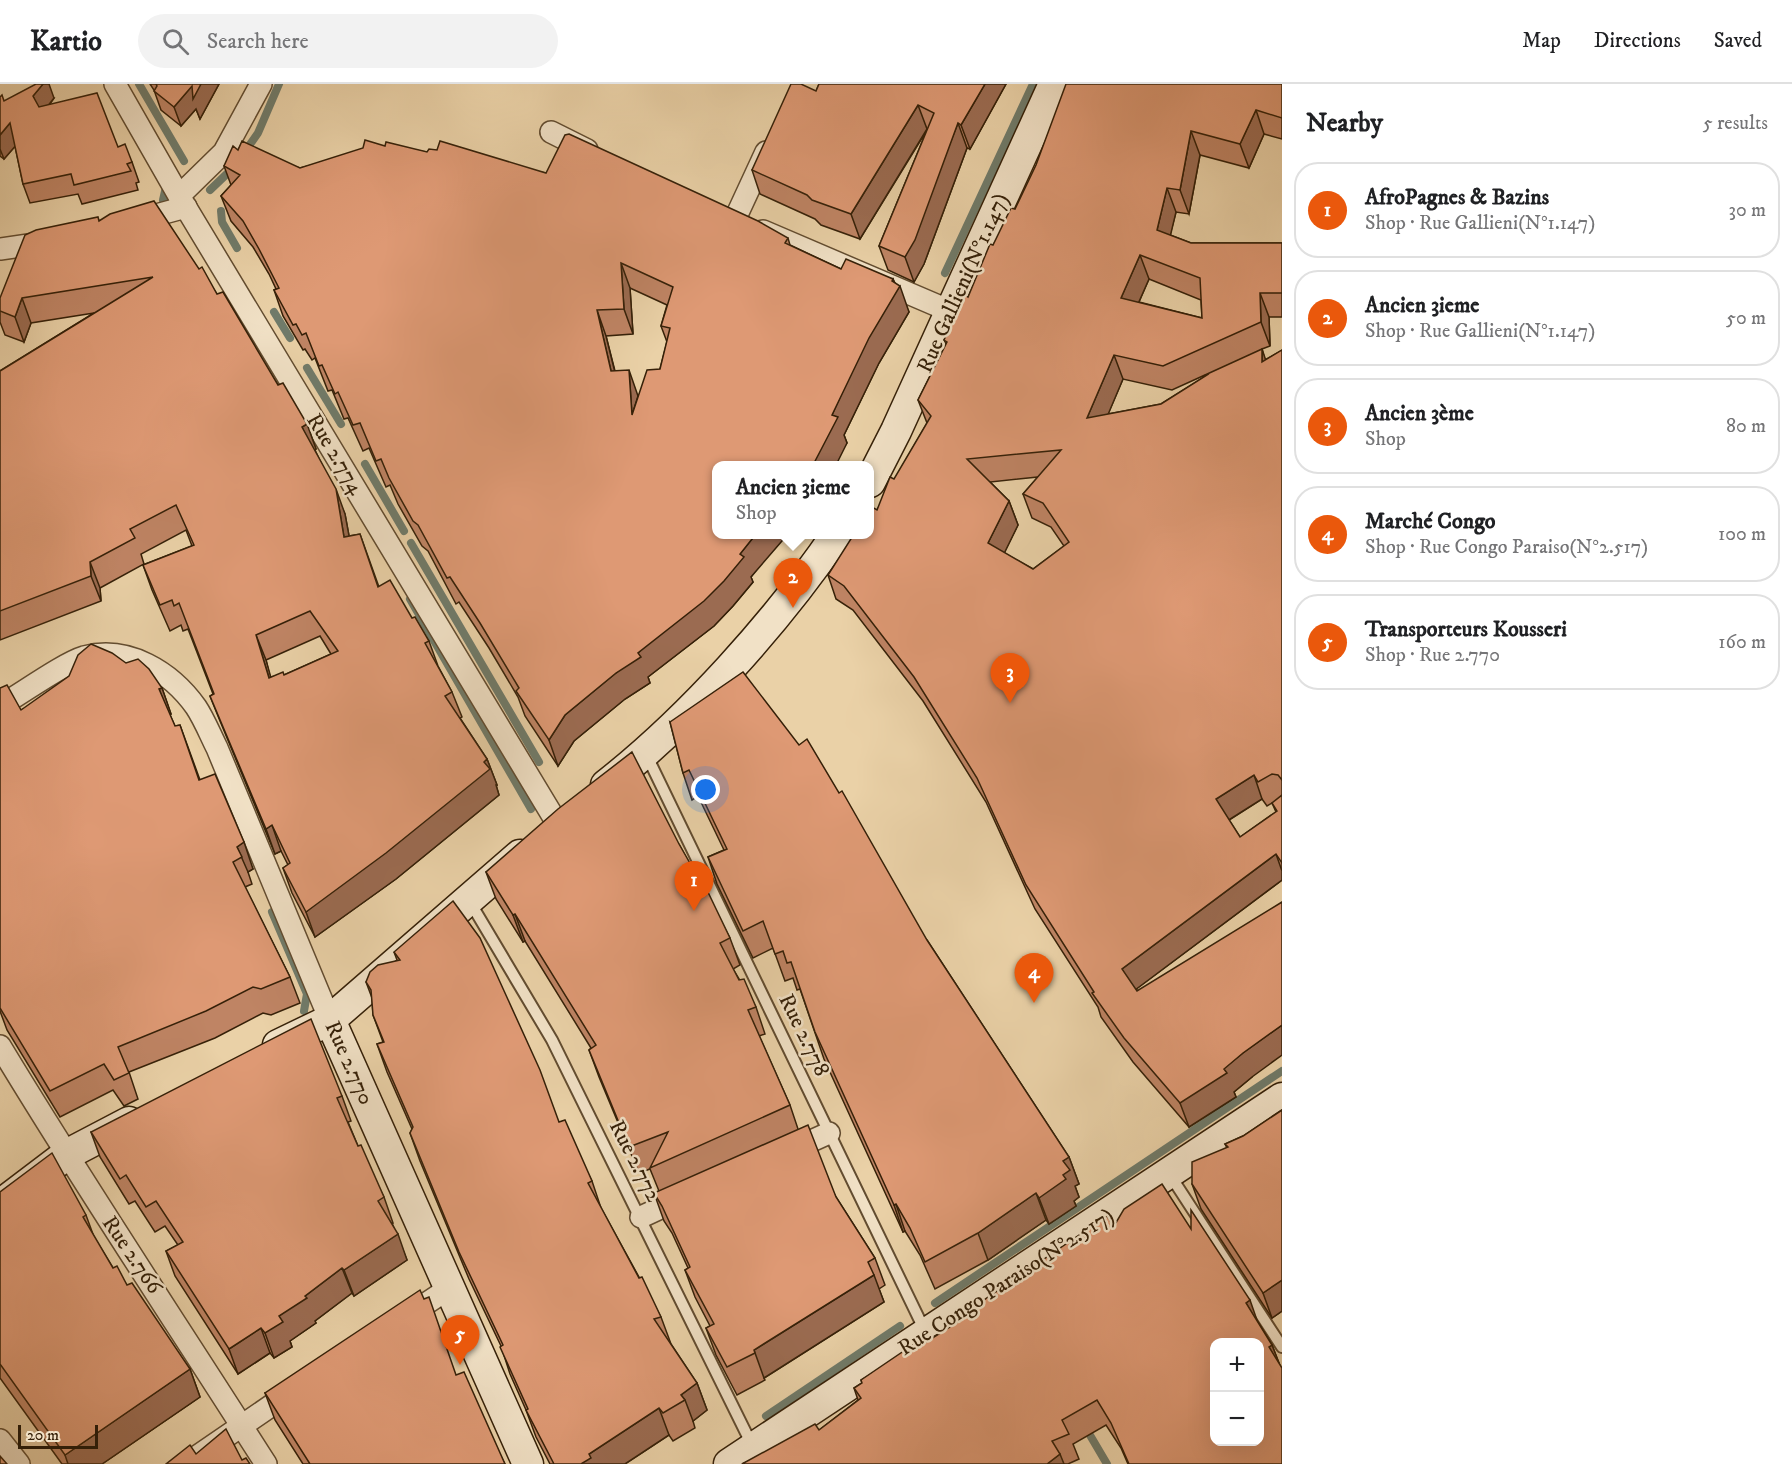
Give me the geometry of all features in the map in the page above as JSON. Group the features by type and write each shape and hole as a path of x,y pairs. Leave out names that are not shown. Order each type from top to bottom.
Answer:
{"main road":[{"name":"Rue Gallieni(N°1.147)","path":"874,474 896,431 1054,84"},
{"path":"249,1060 330,1020 572,811 646,753 748,646 788,599 833,539"},
{"name":"Rue 2.770","path":"330,1020 528,1464"},
{"name":"Rue Congo Paraiso(N°2.517)","path":"729,1464 759,1456 926,1333 1170,1175 1282,1098"},
{"path":"0,1205 66,1155 151,1110"}],"street":[{"name":"Rue 2.774","path":"115,84 182,202 572,811"},
{"path":"110,229 182,202 224,152 261,84"},
{"path":"551,132 606,159"},
{"path":"735,219 773,137"},
{"path":"713,209 950,311"},
{"path":"0,249 66,240"},
{"name":"Rue 2.770","path":"0,706 82,658 107,653 128,656 159,670 175,683 196,707 218,748 330,1020"},
{"name":"Rue 2.766","path":"0,1046 66,1155 196,1352 266,1464"},
{"path":"766,1161 829,1133"},
{"path":"641,1217 704,1189"},
{"path":"389,1328 448,1289"},
{"path":"186,1464 310,1380"},
{"path":"0,1440 19,1464"}],"lane":[{"name":"Rue 2.778","path":"646,753 926,1333"},
{"name":"Rue 2.772","path":"468,899 552,1040 759,1456"},
{"path":"1170,1175 1282,1347"}],"building":[{"path":"36,84 43,84 33,96 39,107 97,93 118,147 125,144 132,162 127,164 131,171 74,185 71,174 23,184 10,123 0,135 0,97 2,95 4,101"},
{"path":"156,84 201,84 193,99 192,86 174,107 154,91"},
{"path":"791,84 801,84 816,91 819,84 985,84 961,125 958,123 915,240 905,257 879,246 934,113 918,105 851,214 812,200 807,195 752,170"},
{"path":"1066,84 1282,84 1282,118 1256,110 1240,144 1191,131 1180,190 1167,188 1157,230 1191,243 1282,243 1282,293 1260,293 1261,322 1163,366 1114,355 1087,418 1161,404 1207,375 1205,375 1262,349 1262,362 1282,350 1282,780 1278,775 1272,774 1258,782 1254,775 1216,799 1240,837 1277,811 1272,803 1282,795 1282,863 1276,854 1122,969 1137,991 1282,902 1282,1025 1224,1069 1227,1073 1180,1103 1124,1038 1092,993 1094,992 1026,885 977,778 914,677 844,586 828,575 851,539 874,539 874,508 877,510 890,477 894,479 931,416 918,400 947,342 944,340 965,295 968,297 990,244 993,245 1011,208 1015,209 1036,165","holes":["1140,255 1200,278 1202,318 1121,298","1061,450 1023,494 1043,503 1069,542 1033,569 988,543 1009,501 967,459"]},
{"path":"569,134 758,221 788,238 785,243 841,269 846,259 893,279 892,281 900,286 869,338 832,415 838,417 815,461 712,461 712,539 752,539 740,554 744,557 704,601 638,653 641,657 616,673 565,715 549,740 516,691 519,688 480,623 450,577 447,578 389,478 381,459 376,461 360,423 353,425 338,392 335,394 322,365 319,366 306,333 302,335 296,324 293,325 274,290 279,288 243,221 221,196 240,175 224,166 233,146 238,150 242,141 300,168 363,148 365,140 385,146 386,142 427,152 429,149 437,150 440,141 546,173 565,135","holes":["621,263 673,287 661,326 670,328 660,369 647,370 632,415 629,370 611,371 597,310 624,309"]},
{"path":"154,201 199,269 202,267 217,294 223,292 278,385 283,383 307,424 302,427 336,489 344,537 360,534 378,587 390,580 412,618 415,617 429,641 425,643 452,692 445,696 487,759 484,762 490,769 386,853 306,912 283,868 290,863 272,825 266,829 210,696 214,694 179,603 174,606 172,600 160,605 143,565 194,545 176,505 130,529 135,538 90,562 91,576 0,611 0,371 153,277 22,298 15,317 0,311 0,298 25,235 36,230 98,217 99,221 110,214","holes":["310,611 338,651 284,675 283,672 269,678 256,635"]},
{"path":"91,644 112,653 126,663 138,659 149,669 162,688 159,689 175,726 180,725 199,780 215,774 244,842 237,847 242,857 233,862 290,977 261,989 253,987 206,1011 118,1047 129,1073 114,1080 104,1064 50,1091 0,1008 0,688 7,685 21,710 69,676 78,655"},
{"path":"743,672 799,745 807,739 839,793 842,791 927,940 1069,1157 1063,1161 1070,1170 1063,1175 1066,1179 1039,1198 1036,1193 978,1233 925,1262 910,1228 896,1204 894,1205 815,1032 791,962 787,963 783,951 775,954 763,921 743,931 708,857 727,849 689,770 683,773 670,722"},
{"path":"632,752 679,844 691,865 694,863 730,938 720,943 739,980 744,979 756,1007 748,1010 790,1105 650,1168 668,1132 629,1147 589,1050 596,1045 515,914 513,915 486,872 558,809"},
{"path":"453,901 480,938 540,1070 559,1122 565,1120 592,1181 588,1183 639,1278 642,1277 661,1317 654,1319 697,1383 681,1395 685,1400 663,1413 659,1408 589,1454 591,1458 581,1464 554,1464 526,1410 528,1409 500,1347 503,1345 459,1252 410,1133 413,1127 377,1044 384,1042 373,1015 371,990 366,982 370,972 378,965 400,960 394,952"},
{"path":"311,1019 342,1096 337,1098 384,1197 378,1201 398,1234 344,1270 342,1268 305,1296 307,1298 279,1316 283,1322 265,1333 261,1328 229,1349 166,1251 183,1242 156,1201 146,1207 126,1175 120,1179 91,1132"},
{"path":"1282,1110 1282,1280 1263,1293 1192,1184 1192,1162 1228,1147 1225,1144 1243,1136"},
{"path":"808,1125 836,1197 875,1258 868,1262 874,1275 754,1350 755,1353 727,1367 706,1328 714,1324 685,1270 690,1267 654,1193"},
{"path":"52,1153 86,1215 83,1217 113,1268 117,1266 127,1285 132,1283 190,1369 65,1455 0,1364 0,1192"},
{"path":"1162,1184 1191,1229 1191,1210 1250,1300 1246,1303 1272,1345 1269,1347 1282,1368 1282,1464 1129,1464 1111,1423 1097,1400 1062,1420 1069,1434 1052,1441 1060,1454 1047,1464 742,1464 815,1424 819,1430 861,1398 854,1388 862,1383 861,1380 920,1340 923,1344 961,1320 959,1317 1107,1216 1114,1226 1124,1209"},
{"path":"420,1290 424,1299 429,1297 456,1375 464,1372 505,1464 310,1464 265,1393"},
{"path":"226,1429 242,1460 246,1458 250,1464 166,1464 190,1445 196,1454"},
{"path":"0,1456 7,1464 0,1464"}],"waterway":[{"path":"139,84 184,161"},
{"path":"244,153 258,133 279,84"},
{"path":"945,273 1033,84"},
{"path":"210,190 233,168"},
{"path":"163,182 166,187 163,200"},
{"path":"221,211 222,222 237,248"},
{"path":"274,312 290,338"},
{"path":"307,368 341,424"},
{"path":"365,464 404,531"},
{"path":"411,543 539,762"},
{"path":"410,599 531,809"},
{"path":"272,912 307,994 304,1011"},
{"path":"935,1303 1282,1071"},
{"path":"766,1416 900,1326"},
{"path":"1084,1425 1107,1464"}],"place":[{"name":"Ancien 3ieme","path":"793,608"},
{"name":"Ancien 3ème","path":"1010,703"},
{"name":"AfroPagnes & Bazins","path":"694,911"},
{"name":"Marché Congo","path":"1034,1003"},
{"name":"Transporteurs Kousseri","path":"460,1365"}]}
